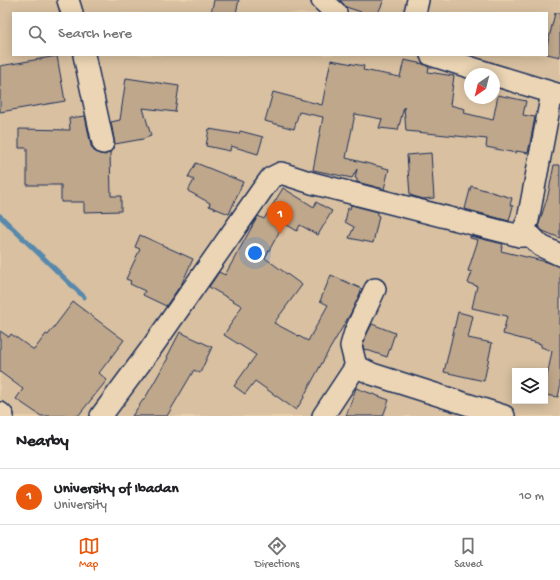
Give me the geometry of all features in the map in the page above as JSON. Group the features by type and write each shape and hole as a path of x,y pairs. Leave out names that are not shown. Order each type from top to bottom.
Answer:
{"street":[{"path":"68,0 72,12"},
{"path":"322,0 335,12"},
{"path":"415,12 418,0"},
{"path":"84,56 103,143"},
{"path":"434,56 473,68"},
{"path":"500,76 556,94 528,220 520,236"},
{"path":"101,416 150,350 262,190 271,178 281,173 312,183 520,236 531,236 541,246 560,255"},
{"path":"323,416 356,366 351,346 355,332 375,289"},
{"path":"356,366 372,374 504,416"},
{"path":"0,413 3,416"}],"shaded area":[{"path":"0,0 560,0 560,416 0,416"}],"building":[{"path":"214,0 239,0 236,12 211,12"},
{"path":"340,0 384,0 378,12 361,12 346,7"},
{"path":"555,13 560,13 560,57 548,54 548,42"},
{"path":"57,56 65,101 0,112 0,66"},
{"path":"331,60 364,66 363,70 400,77 404,60 423,64 429,67 428,72 454,76 450,105 465,109 464,113 493,120 496,104 500,104 500,95 526,101 523,115 535,117 528,153 516,151 516,153 486,147 487,139 406,131 404,107 398,130 379,128 382,119 355,114 346,158 389,169 384,189 357,182 357,179 355,178 357,169 352,178 313,170 323,117 299,112 294,129 265,121 273,92 322,105"},
{"path":"126,78 179,86 175,112 143,108 151,136 115,144 111,122 120,120"},
{"path":"85,116 91,146 94,151 105,155 110,152 111,196 121,196 121,211 84,212 84,202 61,202 61,185 27,185 27,148 19,148 19,129 70,130 69,118"},
{"path":"209,129 239,134 240,131 263,137 258,154 231,146 230,151 206,146"},
{"path":"431,153 434,198 423,199 410,195 407,155"},
{"path":"196,163 243,182 229,214 209,206 210,203 188,191 194,180 188,177"},
{"path":"554,165 560,165 560,238 543,231 538,227 548,195"},
{"path":"471,186 512,198 510,205 513,206 509,221 465,209"},
{"path":"283,188 314,207 316,202 332,211 318,235 300,225 297,231 284,223 265,258 302,285 274,323 308,341 328,305 320,301 331,275 362,289 352,311 296,410 255,381 245,394 234,386 256,355 224,335 242,306 209,287 219,272 225,275 258,216 264,219"},
{"path":"351,205 378,212 377,215 379,216 373,243 349,238 354,227 345,222 348,208 350,209"},
{"path":"140,235 193,259 182,283 166,306 143,295 145,291 130,284 131,281 126,279 140,249 135,247"},
{"path":"470,236 503,244 501,251 547,262 560,267 560,388 558,397 548,395 548,372 552,351 541,347 541,344 503,334 507,316 472,308 477,286 468,283 472,272 468,271 478,240 470,238"},
{"path":"73,302 124,340 99,373 107,380 78,416 41,416 16,399 23,389 0,372 0,331 9,337 11,334 34,350 46,334 48,335"},
{"path":"458,312 473,316 468,338 492,343 484,381 444,372"},
{"path":"372,324 395,333 387,357 364,349 363,346 366,336"},
{"path":"180,332 212,347 200,373 194,370 167,416 132,416 144,400 168,358 167,357"},
{"path":"356,388 389,400 383,416 346,416"}],"waterway":[{"path":"0,216 84,297"}],"place":[{"name":"University of Ibadan","path":"280,234"}]}
